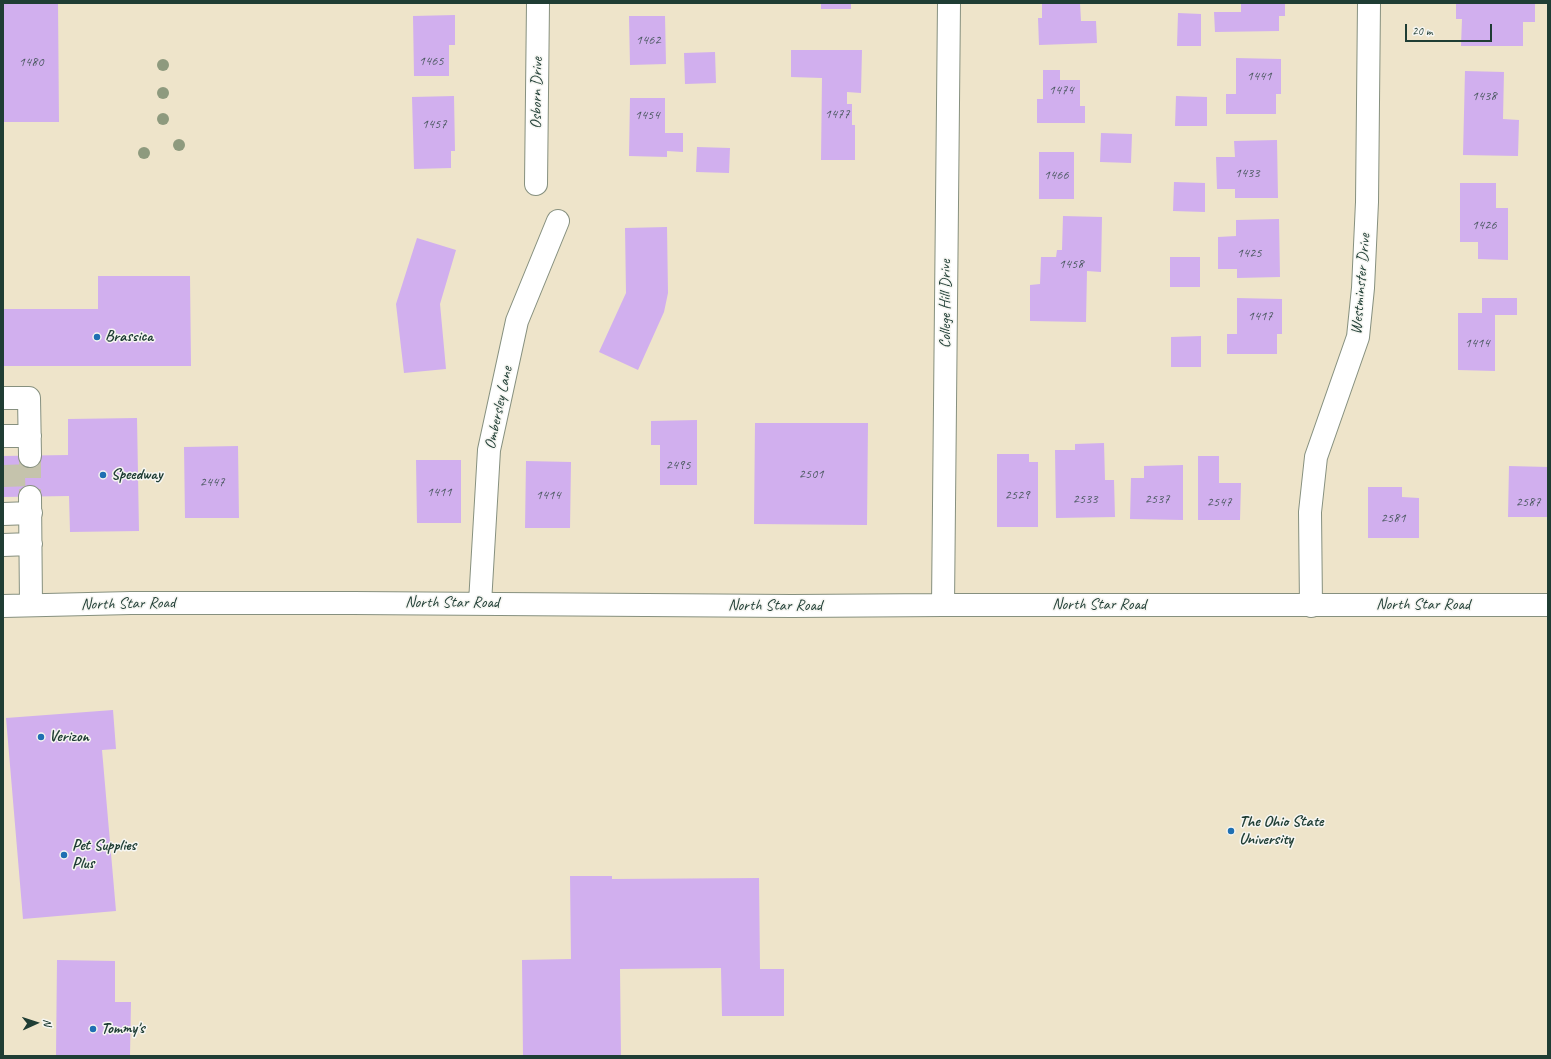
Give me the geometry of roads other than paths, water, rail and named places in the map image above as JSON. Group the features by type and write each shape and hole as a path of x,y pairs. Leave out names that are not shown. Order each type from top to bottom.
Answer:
{"street":[{"name":"Osborn Drive","path":"536,184 538,3"},
{"name":"College Hill Drive","path":"943,604 949,3"},
{"name":"Westminster Drive","path":"1311,606 1310,512 1316,457 1358,337 1363,288 1367,194 1369,3"},
{"name":"Ombersley Lane","path":"480,603 490,450 517,321 558,221"},
{"path":"3,398 29,398 30,446 3,436"},
{"path":"3,514 30,505 31,605"},
{"path":"3,545 31,544"},
{"name":"North Star Road","path":"3,606 171,603 480,603 792,606 943,604 1311,606 1548,605"}],"tunnel":[{"path":"30,456 30,497"},
{"path":"3,476 30,475"}],"place":[{"name":"Brassica","path":"97,337"},
{"name":"Speedway","path":"103,475"},
{"name":"Verizon","path":"41,737"},
{"name":"The Ohio State University","path":"1231,831"},
{"name":"Pet Supplies Plus","path":"64,855"},
{"name":"Tommy's","path":"93,1029"}]}
